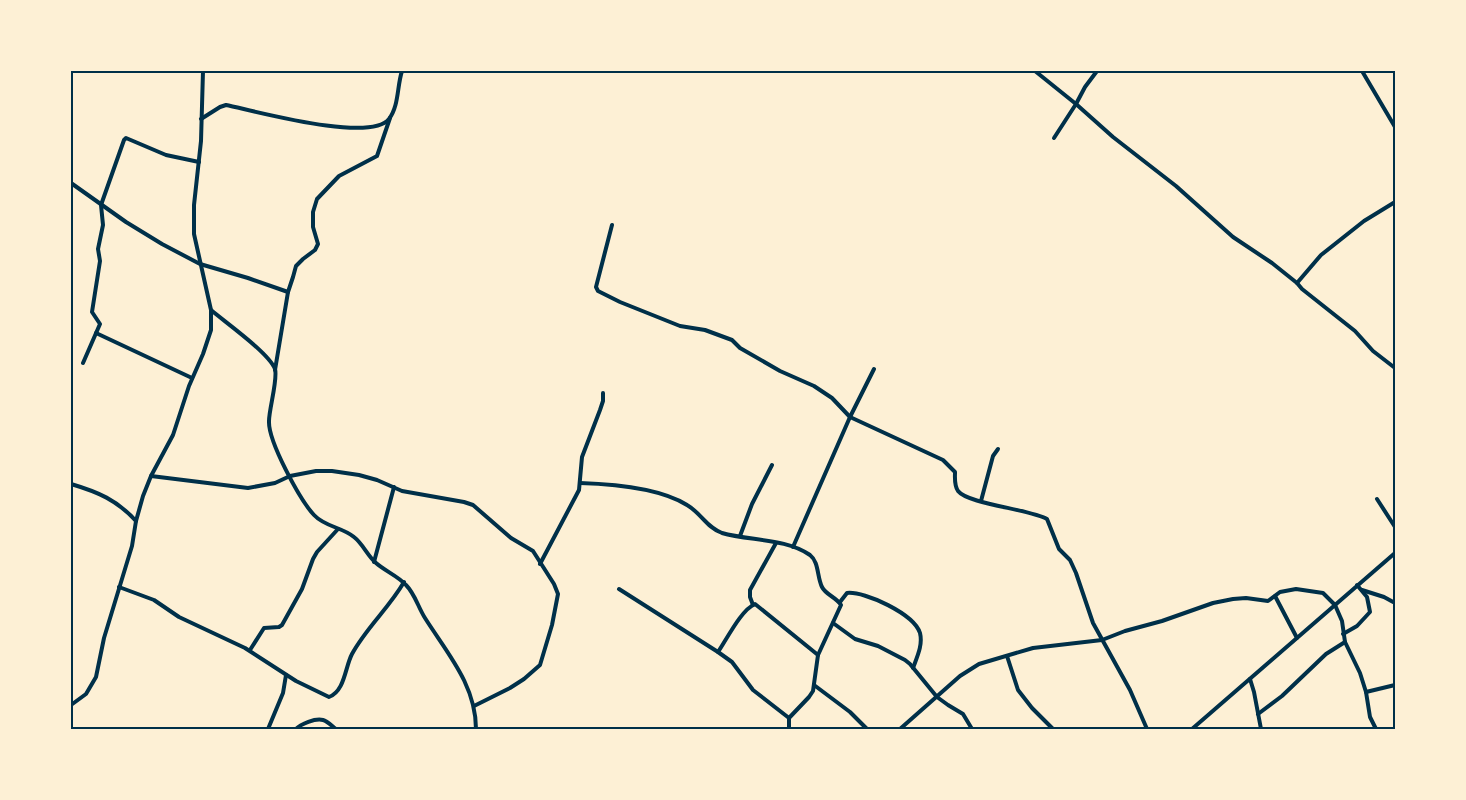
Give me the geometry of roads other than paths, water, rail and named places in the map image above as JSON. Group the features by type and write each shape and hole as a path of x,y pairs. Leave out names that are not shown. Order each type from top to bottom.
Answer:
{"street":[{"path":"71,705 86,694 96,677 104,638 132,546 143,496 151,476 173,435 192,378 208,342 211,330 211,310 194,234 194,205 199,162 203,71"},
{"path":"402,71 393,111 377,156 339,176 317,199 313,212 313,227 318,244 315,250 296,266 288,292 275,370 269,430 272,443 297,492 315,516 355,538 374,562 404,582 412,591 424,616 463,676 474,706 476,729"},
{"path":"1035,71 1113,137 1176,186 1233,237 1297,283 1302,290 1355,331 1373,351 1395,368"},
{"path":"1054,138 1076,104 1084,87 1097,71"},
{"path":"1362,71 1395,127"},
{"path":"201,119 226,105 299,122 339,127 378,126 390,118"},
{"path":"83,363 100,323 92,312 100,261 98,250 104,225 101,205 125,138 166,155 199,162"},
{"path":"71,183 101,205 162,244 200,264 288,292"},
{"path":"1297,283 1321,255 1364,221 1395,202"},
{"path":"612,225 596,287 598,291 680,326 705,330 732,340 740,348 780,371 814,386 832,398 850,417 943,460 955,472 955,485 961,494 1047,519 1056,545 1070,560 1076,573 1093,623 1130,690 1147,729"},
{"path":"211,310 262,353 275,370"},
{"path":"96,333 192,378"},
{"path":"793,548 850,417 874,369"},
{"path":"540,564 577,495 582,457 603,401 603,393"},
{"path":"981,501 994,456 998,449"},
{"path":"740,536 752,504 772,465"},
{"path":"151,476 248,488 275,483 290,476 316,471 332,472 359,475 377,480 402,491 473,505 511,538 533,551 554,584 558,594 542,661 536,670 524,679 474,706"},
{"path":"580,483 612,484 680,501 690,506 708,526 725,534 764,539 812,556 815,560 822,587 840,602"},
{"path":"71,484 112,500 136,521"},
{"path":"374,562 394,487"},
{"path":"1377,500 1395,527"},
{"path":"250,650 264,628 282,626 302,589 317,552 338,529"},
{"path":"776,543 750,590 750,597 753,604 757,605 818,655"},
{"path":"1192,729 1395,553"},
{"path":"119,587 154,600 179,617 250,650 286,675 329,697 333,695 343,680 351,656 363,637 396,597 404,582"},
{"path":"1343,634 1357,626 1370,612 1369,602 1358,585"},
{"path":"619,589 732,662 753,690 789,718"},
{"path":"900,729 960,676 979,664 1033,648 1102,640 1213,603 1246,598 1265,601 1287,590 1296,589 1317,592 1327,597 1335,605 1342,621 1345,642 1360,673 1366,692 1370,718 1376,729"},
{"path":"1362,590 1384,597 1395,603"},
{"path":"789,729 789,718 809,697 814,685 818,655 840,609 840,602 847,594 853,593 889,605 915,624 921,641 913,668"},
{"path":"1275,596 1297,638"},
{"path":"718,652 740,618 753,604"},
{"path":"832,623 854,639 878,646 905,660 937,697 963,714 972,729"},
{"path":"1258,714 1282,696 1326,654 1345,642"},
{"path":"1007,656 1018,690 1032,708 1053,729"},
{"path":"268,729 283,693 286,675"},
{"path":"1250,679 1261,729"},
{"path":"814,685 850,712 867,729"},
{"path":"1366,692 1395,685"},
{"path":"296,729 318,719 336,729"}]}
